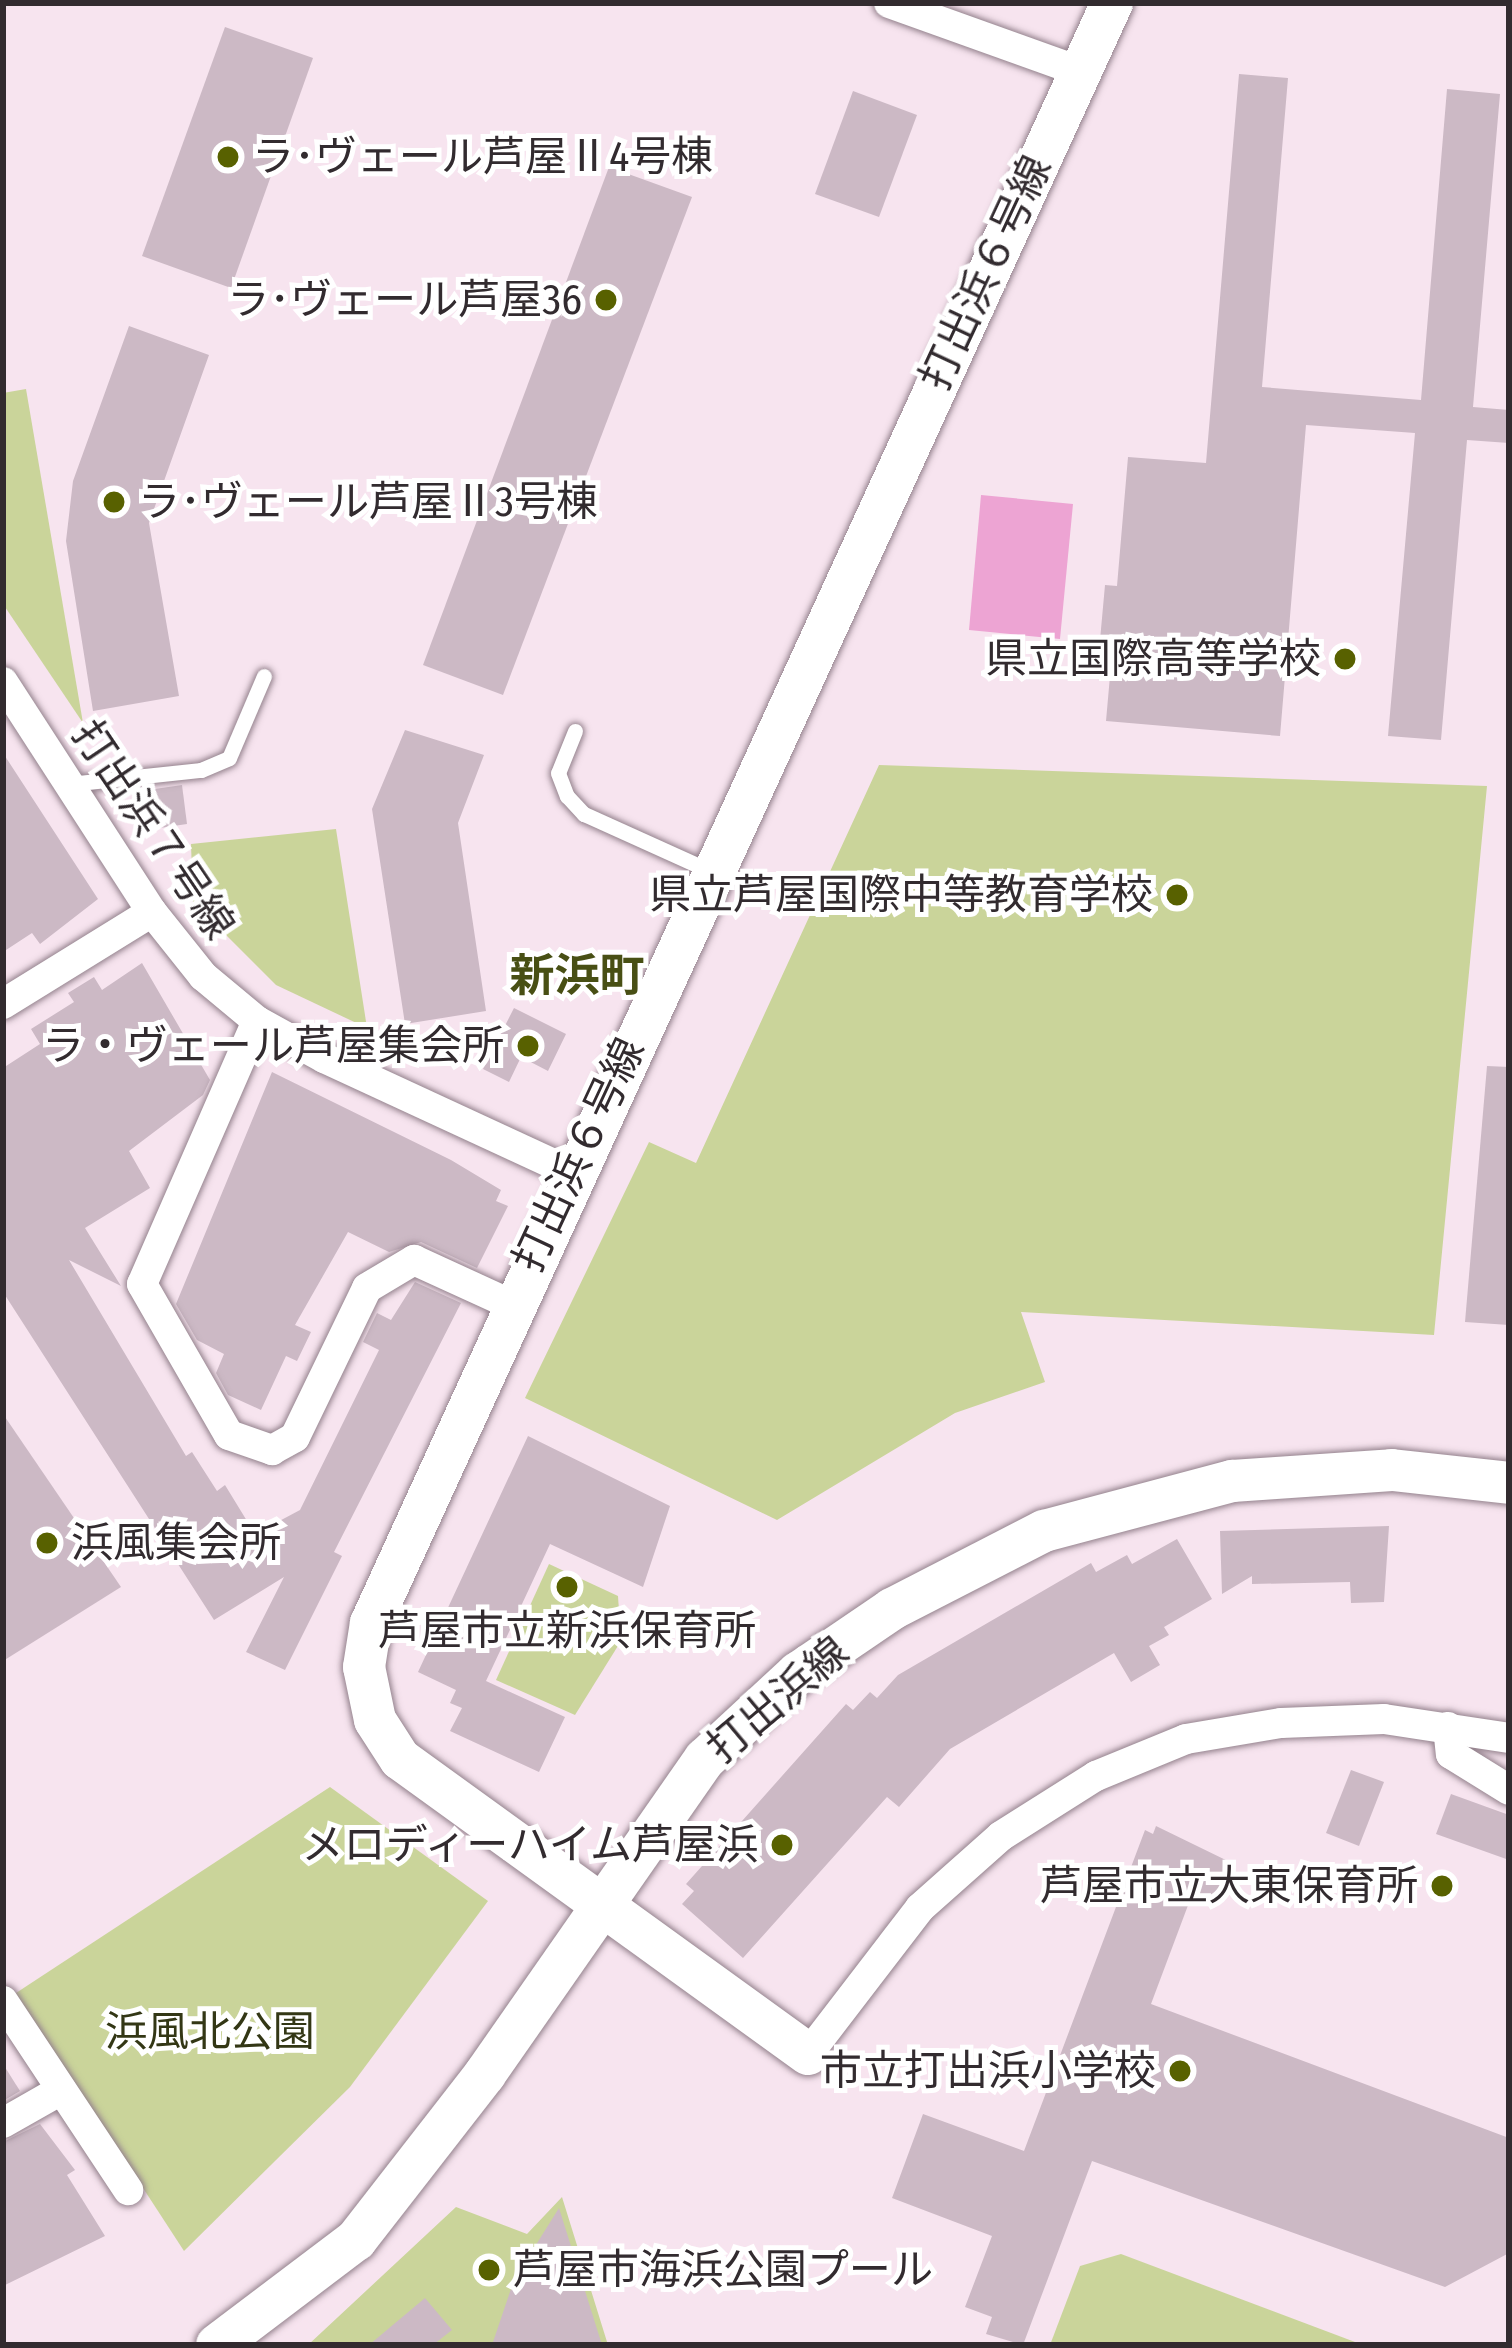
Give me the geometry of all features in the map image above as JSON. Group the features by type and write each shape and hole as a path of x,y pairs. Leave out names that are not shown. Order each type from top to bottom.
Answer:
{"street":[{"path":"889,3 1079,71"},
{"name":"打出浜６号線","path":"808,2054 400,1759 375,1720 364,1667 383,1581 1112,3"},
{"name":"打出浜７号線","path":"3,682 13,719 69,784 152,912 203,976 256,1021 571,1172"},
{"path":"3,1004 152,912"},
{"path":"256,1021 142,1284 229,1435 272,1450 296,1438 367,1288 413,1260 510,1304"},
{"name":"打出浜線","path":"218,2345 356,2240 604,1907 705,1759 798,1673 964,1567 1044,1531 1232,1481 1393,1470 1509,1483"},
{"path":"808,2054 920,1908 1001,1836 1096,1776 1186,1739 1281,1723 1384,1719 1509,1738"},
{"path":"1448,1727 1451,1754 1509,1790"},
{"path":"3,2001 128,2190"},
{"path":"3,2123 61,2090"}],"lane":[{"path":"69,784 201,770 229,758 264,676"},
{"path":"575,731 558,773 575,805 710,871"}],"green space":[{"path":"26,389 83,723 3,604 3,393"},
{"path":"879,765 1487,786 1434,1335 1021,1312 1045,1382 955,1413 777,1520 525,1398 649,1142 696,1163"},
{"path":"336,829 367,1028 276,985 193,902 191,844"},
{"path":"549,1564 618,1596 621,1641 575,1715 496,1680"},
{"name":"浜風北公園","path":"330,1787 488,1901 350,2087 184,2251 16,1993"},
{"name":"芦屋市海浜公園プール","path":"562,2197 608,2345 308,2345 456,2207 527,2234"},
{"path":"1121,2254 1363,2345 1050,2345 1080,2266"}],"shaded area":[{"path":"981,495 1073,504 1060,639 969,630"}],"building":[{"name":"ラ･ヴェール芦屋Ⅱ4号棟","path":"225,27 313,58 231,288 142,256"},
{"path":"1239,74 1288,78 1262,387 1421,400 1447,89 1500,94 1473,407 1509,410 1509,443 1467,440 1441,740 1388,736 1415,433 1306,425 1280,736 1106,721 1113,642 1100,640 1105,585 1117,586 1128,457 1206,463"},
{"path":"853,91 917,115 879,217 815,194"},
{"path":"609,167 692,197 503,695 423,665"},
{"name":"ラ･ヴェール芦屋Ⅱ3号棟","path":"129,326 209,355 149,523 179,696 93,711 66,541 73,481"},
{"path":"405,730 484,755 458,823 486,1011 405,1024 372,809"},
{"path":"3,753 98,899 40,944 32,933 3,952"},
{"path":"182,785 187,824 153,829 148,790"},
{"path":"142,963 210,1080 203,1095 129,1151 150,1188 85,1228 121,1286 69,1260 186,1456 192,1452 217,1491 225,1485 255,1534 300,1510 379,1350 363,1342 377,1313 391,1320 415,1282 461,1303 334,1552 342,1556 285,1670 246,1652 284,1577 214,1620 3,1292 3,1068 40,1044 31,1029 74,1002 68,993 94,977 102,990"},
{"name":"ラ・ヴェール芦屋集会所","path":"514,1008 566,1034 548,1071 521,1057 509,1082 483,1069"},
{"path":"1487,1066 1509,1067 1509,1325 1465,1322"},
{"path":"272,1072 451,1160 501,1190 496,1201 508,1206 477,1268 421,1242 389,1252 348,1232 295,1325 311,1332 297,1361 286,1356 261,1410 228,1395 216,1373 224,1354 197,1340 176,1304"},
{"name":"浜風集会所","path":"3,1414 121,1587 3,1661"},
{"path":"528,1436 670,1506 643,1587 550,1544 486,1681 565,1717 539,1772 450,1731 462,1708 450,1703 456,1690 418,1672"},
{"path":"1389,1526 1384,1602 1351,1603 1350,1582 1252,1584 1252,1576 1222,1594 1220,1531"},
{"path":"1177,1539 1212,1599 1164,1627 1169,1635 1149,1646 1160,1665 1131,1682 1114,1653 950,1749 899,1807 887,1797 743,1958 682,1904 694,1891 686,1884 846,1704 853,1710 870,1692 877,1698 898,1675 1091,1563 1096,1572 1127,1555 1132,1564"},
{"path":"1351,1770 1384,1782 1359,1846 1326,1833"},
{"path":"1451,1794 1509,1815 1509,1860 1436,1834"},
{"path":"1156,1826 1236,1865 1222,1903 1193,1892 1151,2004 1509,2138 1509,2253 1445,2287 1092,2161 1023,2345 986,2334 992,2317 965,2307 992,2236 892,2198 923,2114 1024,2151 1145,1830 1153,1834"},
{"path":"3,2064 20,2091 3,2101"},
{"path":"40,2124 75,2170 67,2175 105,2236 3,2286 3,2142"},
{"path":"559,2208 602,2345 492,2345 514,2280"},
{"path":"425,2298 452,2330 433,2345 369,2345"}],"place":[{"name":"ラ･ヴェール芦屋Ⅱ4号棟","path":"228,157"},
{"name":"ラ･ヴェール芦屋36","path":"606,300"},
{"name":"ラ･ヴェール芦屋Ⅱ3号棟","path":"114,502"},
{"name":"県立国際高等学校","path":"1345,659"},
{"name":"県立芦屋国際中等教育学校","path":"1177,895"},
{"name":"ラ・ヴェール芦屋集会所","path":"528,1046"},
{"name":"浜風集会所","path":"47,1543"},
{"name":"芦屋市立新浜保育所","path":"567,1587"},
{"name":"メロディーハイム芦屋浜","path":"782,1845"},
{"name":"芦屋市立大東保育所","path":"1442,1886"},
{"name":"市立打出浜小学校","path":"1180,2071"},
{"name":"芦屋市海浜公園プール","path":"489,2270"}],"district":[{"name":"新浜町","path":"577,977"}]}
